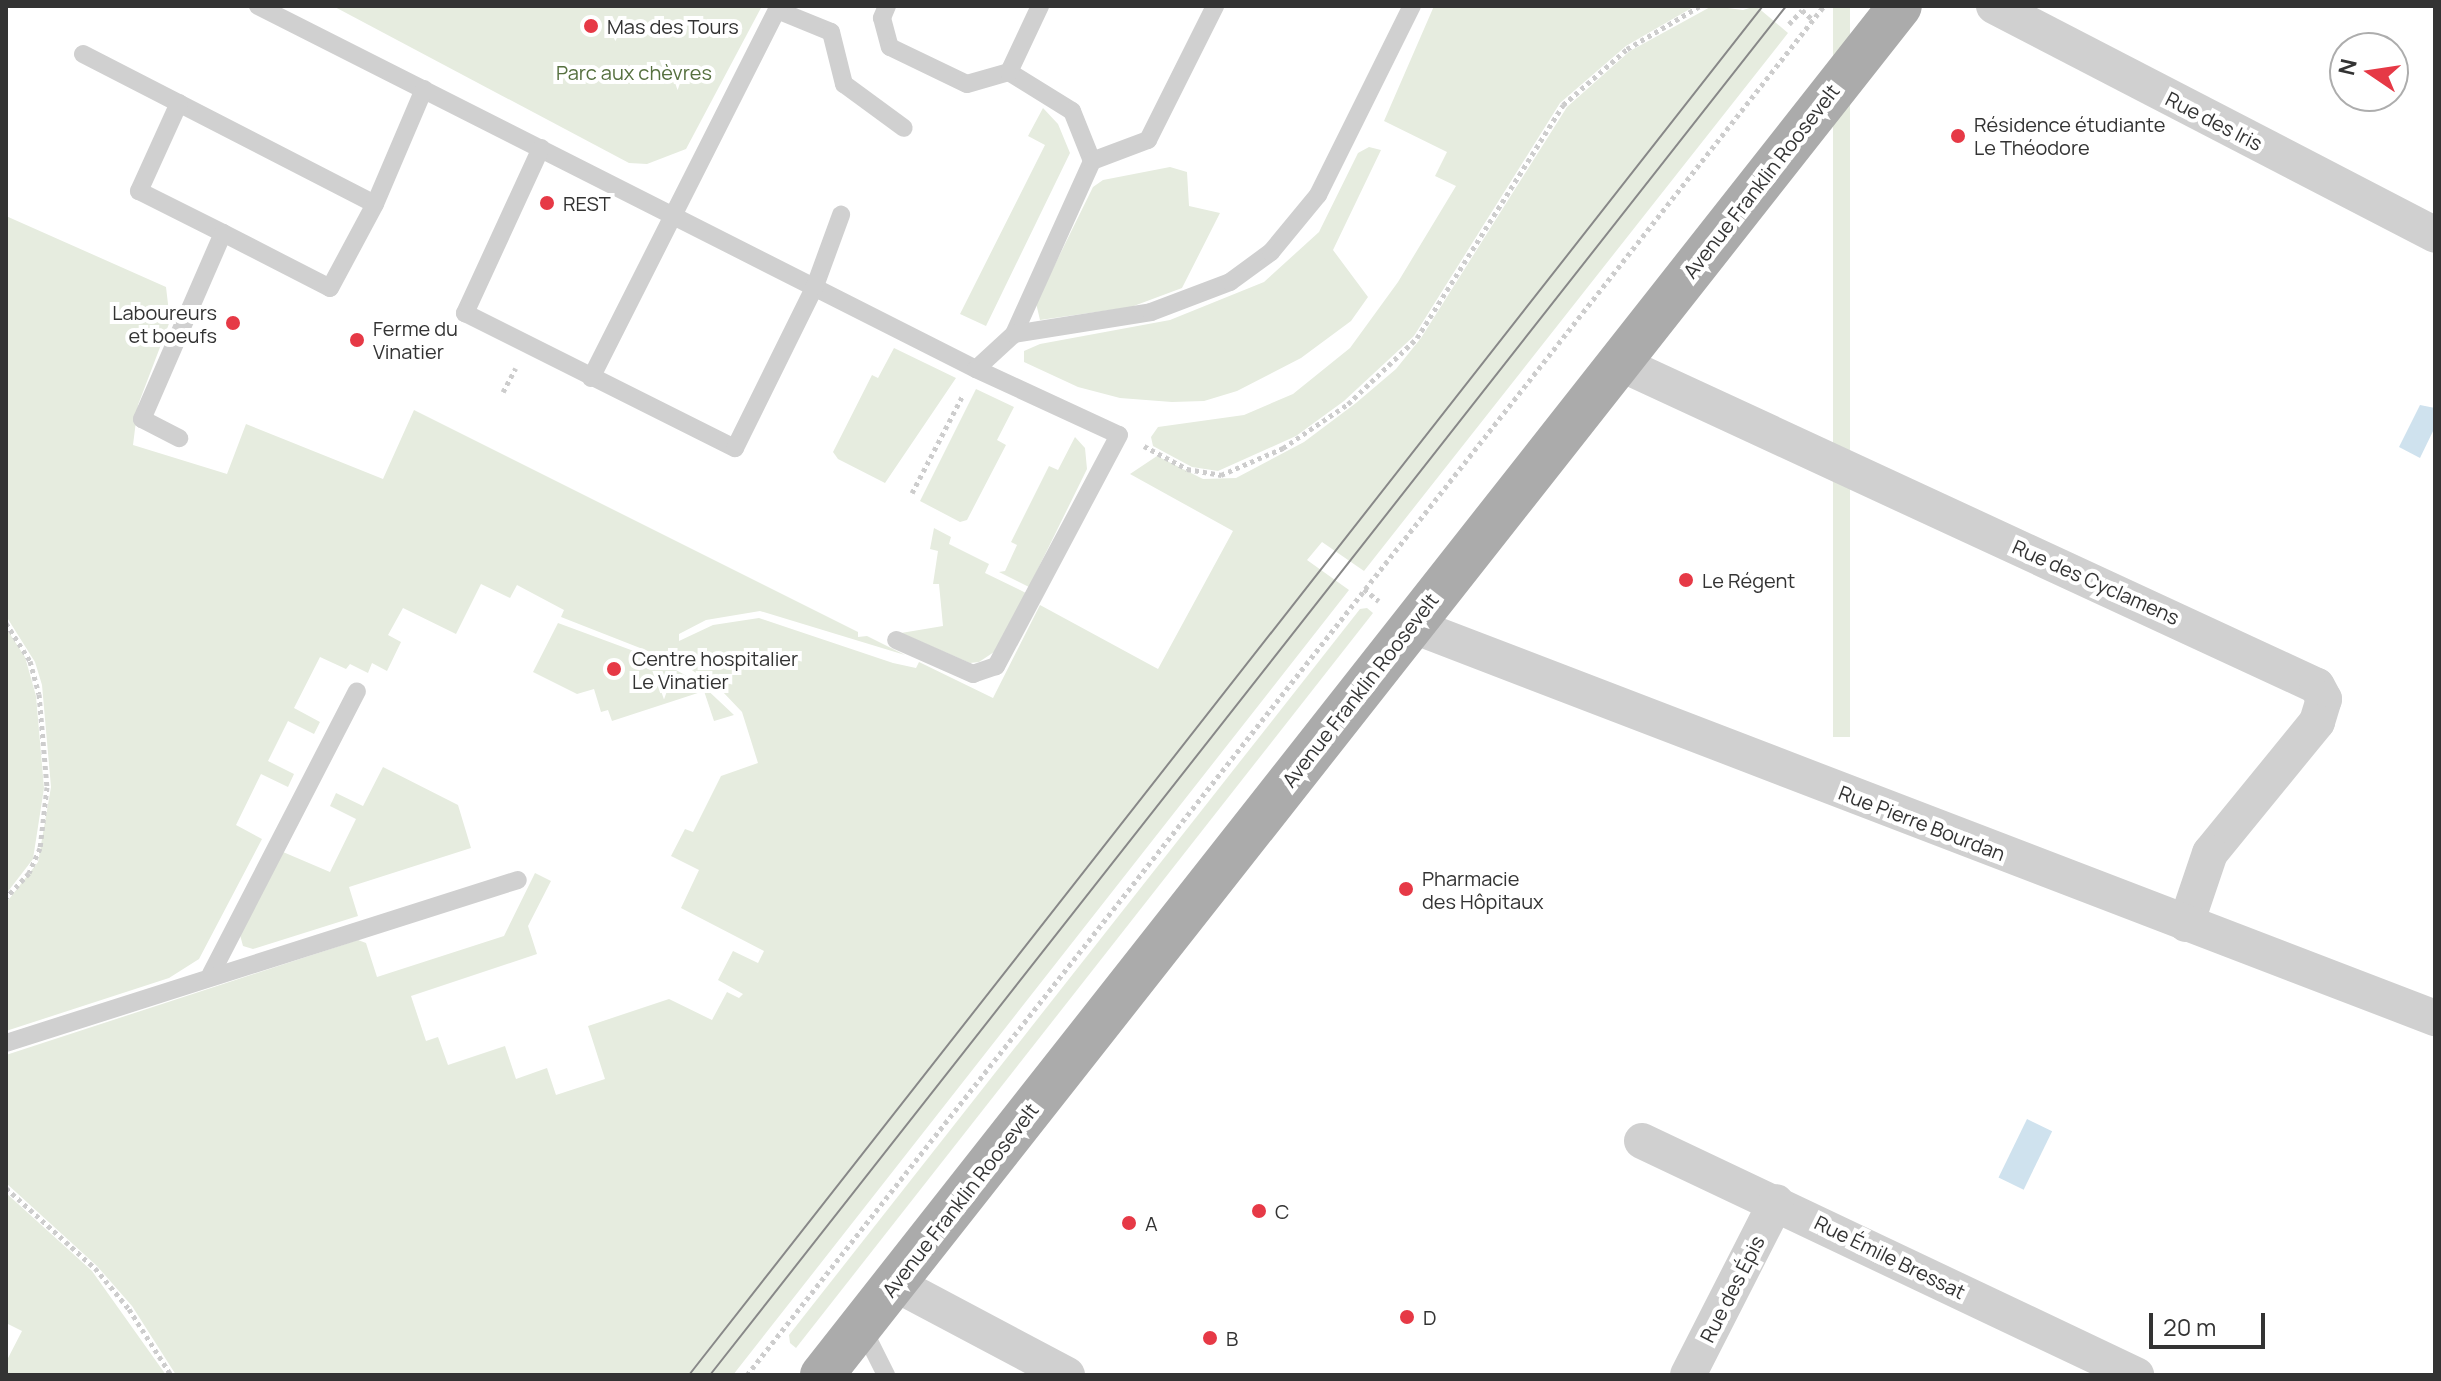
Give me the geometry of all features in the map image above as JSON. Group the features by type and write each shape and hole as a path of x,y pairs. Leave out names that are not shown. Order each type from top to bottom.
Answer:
{"main road":[{"name":"Avenue Franklin Roosevelt","path":"822,1375 1900,6"}],"street":[{"name":"Rue des Iris","path":"1994,6 2435,235"},
{"name":"Rue des Cyclamens","path":"1617,362 2317,686 2324,699 2317,722 2210,853 2186,924"},
{"name":"Rue Pierre Bourdan","path":"1411,625 2435,1018"},
{"name":"Rue Émile Bressat","path":"1642,1141 2136,1375"},
{"name":"Rue des Épis","path":"1688,1375 1776,1202"},
{"path":"894,1283 1067,1375"}],"lane":[{"path":"258,6 674,213 976,369 1119,435 996,666 973,674 896,640"},
{"path":"887,6 882,18 890,47 967,84 1009,72 1072,111 1092,161"},
{"path":"1009,72 1040,6"},
{"path":"976,369 1014,334 1092,161 1148,140 1215,6"},
{"path":"1014,334 1151,312 1230,282 1271,252 1318,195 1412,6"},
{"path":"591,378 778,8 831,32 844,84 904,128"},
{"path":"83,54 375,204"},
{"path":"179,103 139,191 330,288 375,204 424,89"},
{"path":"541,148 465,313 735,448 815,286 841,215"},
{"path":"179,438 142,419 223,233"},
{"path":"211,974 357,691"},
{"path":"6,1043 211,974 518,880"},
{"path":"862,1325 886,1375"}],"path":[{"path":"1119,435 1187,469 1221,475 1316,429 1392,366 1417,338 1563,105 1627,49 1700,6"},
{"path":"747,1375 1824,6"},
{"path":"1789,24 1803,8 1813,20"},
{"path":"912,493 976,369"},
{"path":"6,623 30,661 39,694 47,787 40,848 29,873 6,898"},
{"path":"6,1188 95,1268 129,1309 171,1375"}],"green space":[{"name":"Parc aux chèvres","path":"333,6 762,6 686,149 647,164 629,163"},
{"path":"1434,6 1695,6 1626,46 1560,103 1414,336 1344,401 1296,436 1218,471 1192,467 1153,446 1151,437 1158,427 1244,415 1293,394 1350,348 1398,282 1456,186 1435,176 1447,152 1384,121"},
{"path":"1712,6 1743,10 1756,6 1788,33 1364,571 1322,542 1307,560 1349,590 733,1375 176,1375 132,1306 97,1266 6,1183 6,1055 358,940 366,943 377,977 504,936 535,873 551,881 528,926 537,954 411,996 426,1041 438,1037 448,1065 505,1046 516,1079 547,1068 556,1095 605,1079 588,1026 669,999 712,1020 727,992 739,998 743,994 718,980 733,951 758,963 764,951 681,908 699,870 671,856 685,829 693,832 721,776 758,763 742,712 722,691 686,666 561,617 564,610 517,585 510,598 481,584 456,634 403,608 388,635 401,642 387,671 372,663 368,673 350,664 346,669 320,657 294,708 320,722 314,734 288,721 268,761 294,774 288,787 261,774 236,825 262,839 199,959 169,978 6,1031 6,903 38,862 51,787 42,685 35,662 6,616 6,216 166,287 170,321 138,405 133,445 227,474 246,424 383,479 414,410 858,632 858,637 867,636 905,655 760,611 706,620 679,634 679,641 713,625 759,618 893,663 916,668 919,662 993,698 1040,605 1158,669 1233,531 1130,474 1157,456 1203,479 1236,478 1304,442 1356,403 1396,369 1421,338 1567,107 1630,51"},
{"path":"1833,6 1850,6 1850,737 1833,737"},
{"path":"1043,108 1058,124 1070,153 986,326 960,314 1045,145 1028,136"},
{"path":"1369,147 1381,150 1333,250 1368,297 1351,321 1301,358 1237,391 1204,401 1172,402 1120,398 1078,387 1024,362 1024,351 1040,344 1170,320 1264,282 1319,232 1358,153"},
{"path":"1170,167 1187,172 1189,206 1220,213 1182,288 1131,307 1040,320 1036,303 1093,187 1103,180"},
{"path":"894,348 956,378 885,483 838,459 833,452 872,375 878,378"},
{"path":"976,389 1014,407 997,440 1006,445 967,520 960,522 920,501"},
{"path":"1075,437 1085,448 1087,469 1029,587 999,572 1005,571 1017,545 1011,542 1049,466 1058,470"},
{"path":"934,528 951,537 949,544 989,564 985,573 1026,593 994,652 979,662 970,663 901,633 943,626 939,584 933,584 938,551 930,549"},
{"path":"1367,608 1373,613 796,1348 790,1343 789,1335 1360,609"},
{"path":"558,623 658,660 701,684 734,715 714,721 704,691 612,721 608,710 601,712 594,689 577,694 533,672"},
{"path":"6,628 25,657 36,696 44,788 33,859 6,894"},
{"path":"383,767 458,805 471,848 349,887 358,916 253,949 243,946 240,935 283,852 330,872 356,819 330,806 336,793 363,806"},
{"path":"6,1193 92,1271 166,1375 6,1375 6,1362 22,1331 6,1323"}],"water":[{"path":"2420,405 2435,408 2435,427 2420,458 2399,447"},
{"path":"2027,1119 2052,1131 2024,1190 1999,1177"}],"tram line":[{"path":"689,1375 1763,6"},
{"path":"710,1375 1786,6"}],"place":[{"name":"Mas des Tours","path":"591,26"},
{"name":"Résidence étudiante Le Théodore","path":"1958,136"},
{"name":"REST","path":"547,203"},
{"name":"Laboureurs et boeufs","path":"233,323"},
{"name":"Ferme du Vinatier","path":"357,340"},
{"name":"Le Régent","path":"1686,580"},
{"name":"Centre hospitalier Le Vinatier","path":"614,669"},
{"name":"Pharmacie des Hôpitaux","path":"1406,889"},
{"name":"C","path":"1259,1211"},
{"name":"A","path":"1129,1223"},
{"name":"D","path":"1407,1317"},
{"name":"B","path":"1210,1338"}]}
